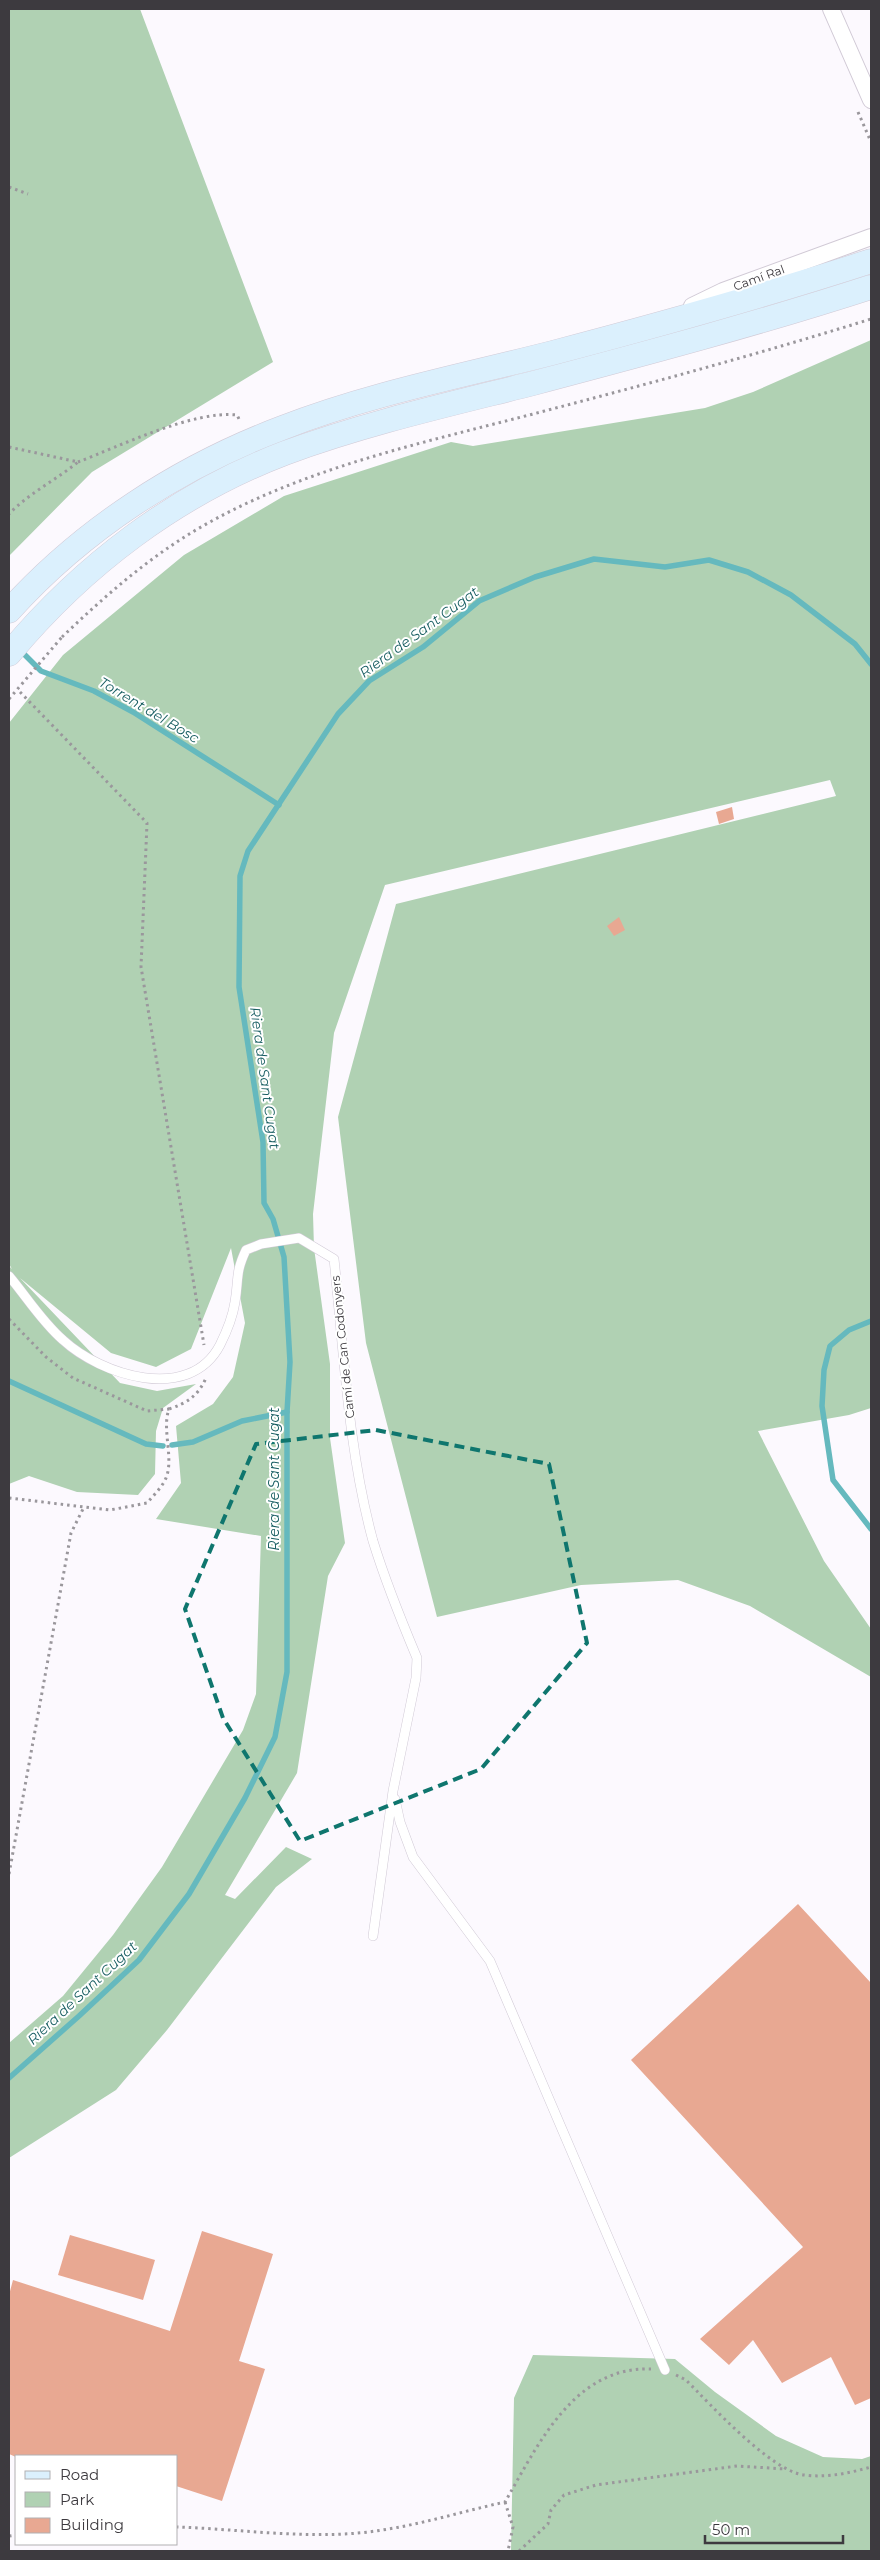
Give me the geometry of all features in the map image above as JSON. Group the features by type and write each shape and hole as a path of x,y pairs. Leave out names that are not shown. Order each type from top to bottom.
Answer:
{"main road":[{"path":"14,605 73,549 139,501 174,479 248,441 284,427 365,402 649,327 871,261"},
{"path":"9,654 40,618 104,558 164,514 208,489 283,454 362,428 654,352 871,287"}],"street":[{"path":"831,9 871,100"},
{"name":"Camí Ral","path":"649,327 723,291 871,237"}],"lane":[{"name":"Camí de Can Codonyers","path":"9,1276 63,1341 109,1370 158,1381 190,1372 207,1363 220,1346 235,1304 238,1268 246,1250 261,1244 299,1238 334,1259 351,1422 362,1492 374,1541 417,1658 416,1678 393,1791"},
{"path":"372,1936 393,1791"},
{"path":"393,1791 400,1822 413,1857 490,1961 665,2370"}],"path":[{"path":"9,187 28,194"},
{"path":"9,698 62,637 124,581 177,542 227,513 310,476 374,456 672,378 871,319"},
{"path":"9,514 19,504 54,481 78,462 193,420 228,414 237,415 240,421"},
{"path":"9,447 78,462"},
{"path":"20,692 147,823 141,967 207,1363"},
{"path":"9,1318 46,1356 73,1378 147,1411 169,1409 184,1404 200,1391 220,1346"},
{"path":"9,1498 110,1510 147,1503 165,1480 168,1453 165,1420 169,1409"},
{"path":"9,1874 70,1533 84,1507"},
{"path":"508,2551 513,2527 505,2502 542,2436 573,2399 609,2374 642,2369 665,2370 686,2380 742,2435 786,2469"},
{"path":"519,2551 548,2524 551,2510 564,2495 596,2485 737,2466 786,2469 802,2475 840,2476 871,2467"},
{"path":"178,2527 259,2532 342,2533 374,2531 505,2502"}],"highlighted area":[{"path":"376,1430 549,1464 587,1643 481,1769 300,1841 223,1718 185,1609 256,1444"}],"green space":[{"path":"9,9 140,9 273,362 92,472 9,556"},
{"path":"871,340 871,1408 849,1415 758,1431 824,1561 871,1629 871,1677 750,1606 678,1580 581,1585 437,1617 366,1343 338,1117 396,904 836,796 830,780 385,885 334,1033 313,1214 314,1248 330,1364 330,1438 345,1543 328,1576 297,1773 225,1895 235,1899 286,1847 312,1859 276,1887 167,2030 116,2090 9,2158 9,2043 63,1996 113,1935 162,1867 243,1730 256,1694 261,1536 156,1519 181,1483 176,1426 213,1404 233,1377 245,1323 231,1248 191,1349 156,1367 111,1353 20,1278 120,1383 157,1391 196,1384 163,1408 156,1431 155,1474 138,1495 77,1492 29,1476 9,1484 9,1266 12,1269 9,1264 9,723 63,655 184,555 284,496 451,442 473,446 705,408 753,392"},
{"path":"533,2355 675,2359 715,2392 776,2436 823,2457 862,2459 871,2456 871,2551 511,2551 514,2398"}],"building":[{"path":"732,807 734,819 719,824 716,812"},
{"path":"619,917 625,930 614,936 607,926"},
{"path":"798,1904 871,1983 871,2398 855,2405 831,2357 782,2383 753,2340 729,2365 700,2339 803,2247 631,2060"},
{"path":"202,2231 273,2254 239,2361 265,2369 222,2501 178,2487 178,2455 15,2455 15,2457 9,2454 9,2295 13,2280 170,2331"},
{"path":"70,2235 155,2260 143,2300 58,2275"}],"waterway":[{"name":"Riera de Sant Cugat","path":"9,2078 139,1960 189,1894 245,1798 275,1737 287,1672 287,1412 290,1362 284,1257 273,1219 264,1203 263,1142 239,987 240,876 248,851 338,714 369,681 423,647 479,601 535,577 594,559 665,567 709,560 748,572 791,595 855,644 871,664"},
{"name":"Torrent del Bosc","path":"19,649 41,671 94,691 133,712 279,805"},
{"path":"871,1321 849,1330 830,1346 824,1370 822,1406 833,1480 871,1529"},
{"path":"9,1381 146,1444 163,1446"},
{"path":"172,1445 193,1442 242,1421 287,1412"}]}
